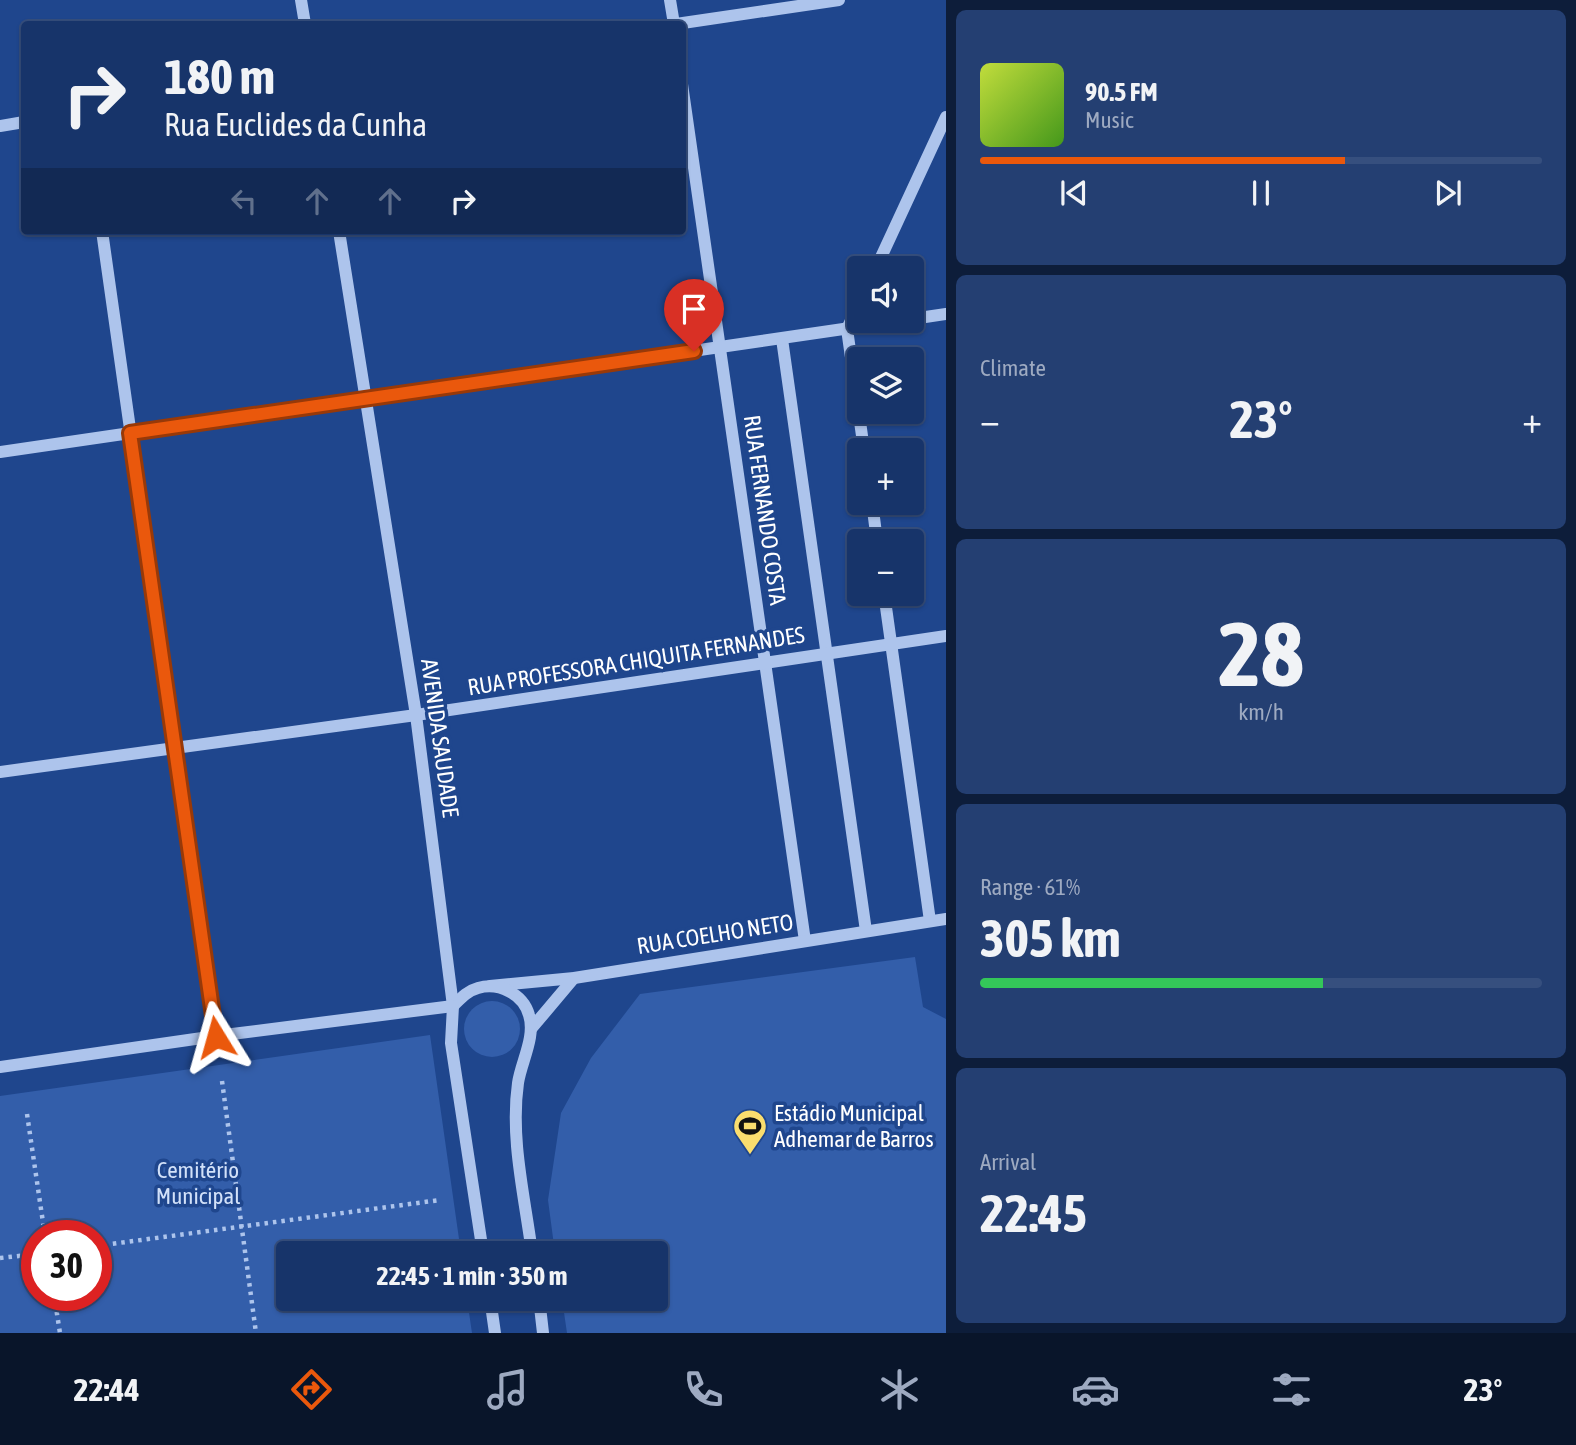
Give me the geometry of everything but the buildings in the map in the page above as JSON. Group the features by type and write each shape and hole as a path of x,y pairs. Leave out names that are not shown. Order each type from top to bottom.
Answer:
{"street":[{"path":"301,0 304,21"},
{"path":"670,0 674,21"},
{"path":"686,22 839,0"},
{"name":"RUA FERNANDO COSTA","path":"686,111 805,941"},
{"path":"882,256 946,117"},
{"path":"0,126 21,122"},
{"path":"103,235 216,1037"},
{"name":"AVENIDA SAUDADE","path":"340,235 416,715 453,1006 451,1043 481,1241"},
{"path":"924,317 946,314"},
{"path":"0,452 847,329"},
{"path":"848,333 862,438"},
{"path":"782,339 866,931"},
{"path":"886,606 930,921"},
{"name":"RUA PROFESSORA CHIQUITA FERNANDES","path":"0,772 416,715 946,636"},
{"name":"RUA COELHO NETO","path":"453,1006 465,994 477,988 574,978 946,919"},
{"path":"531,1029 574,978"},
{"path":"490,986 508,990 519,998 530,1016 531,1029 515,1105 530,1241"},
{"path":"0,1068 453,1006"},
{"path":"492,1311 495,1333"},
{"path":"540,1311 543,1333"}],"path":[{"path":"222,1081 256,1333"},
{"path":"27,1114 43,1220"},
{"path":"112,1244 440,1200"},
{"path":"0,1258 21,1256"},
{"path":"57,1311 60,1333"}],"green space":[{"name":"Estádio Municipal Adhemar de Barros","path":"915,957 923,1007 946,1019 946,1333 567,1333 564,1311 668,1311 668,1241 553,1241 548,1200 561,1113 591,1058 640,994"},
{"path":"492,1001 503,1003 512,1009 518,1018 518,1040 512,1049 503,1055 492,1057 481,1055 472,1049 466,1040 464,1029 466,1018 472,1009 481,1003"},
{"name":"Cemitério Municipal","path":"430,1035 459,1241 276,1241 276,1311 469,1311 472,1333 0,1333 0,1096"}],"place":[{"name":"Estádio Municipal Adhemar de Barros","path":"750,1156"}],"route":[{"path":"216,1037 130,433 694,351"}]}
